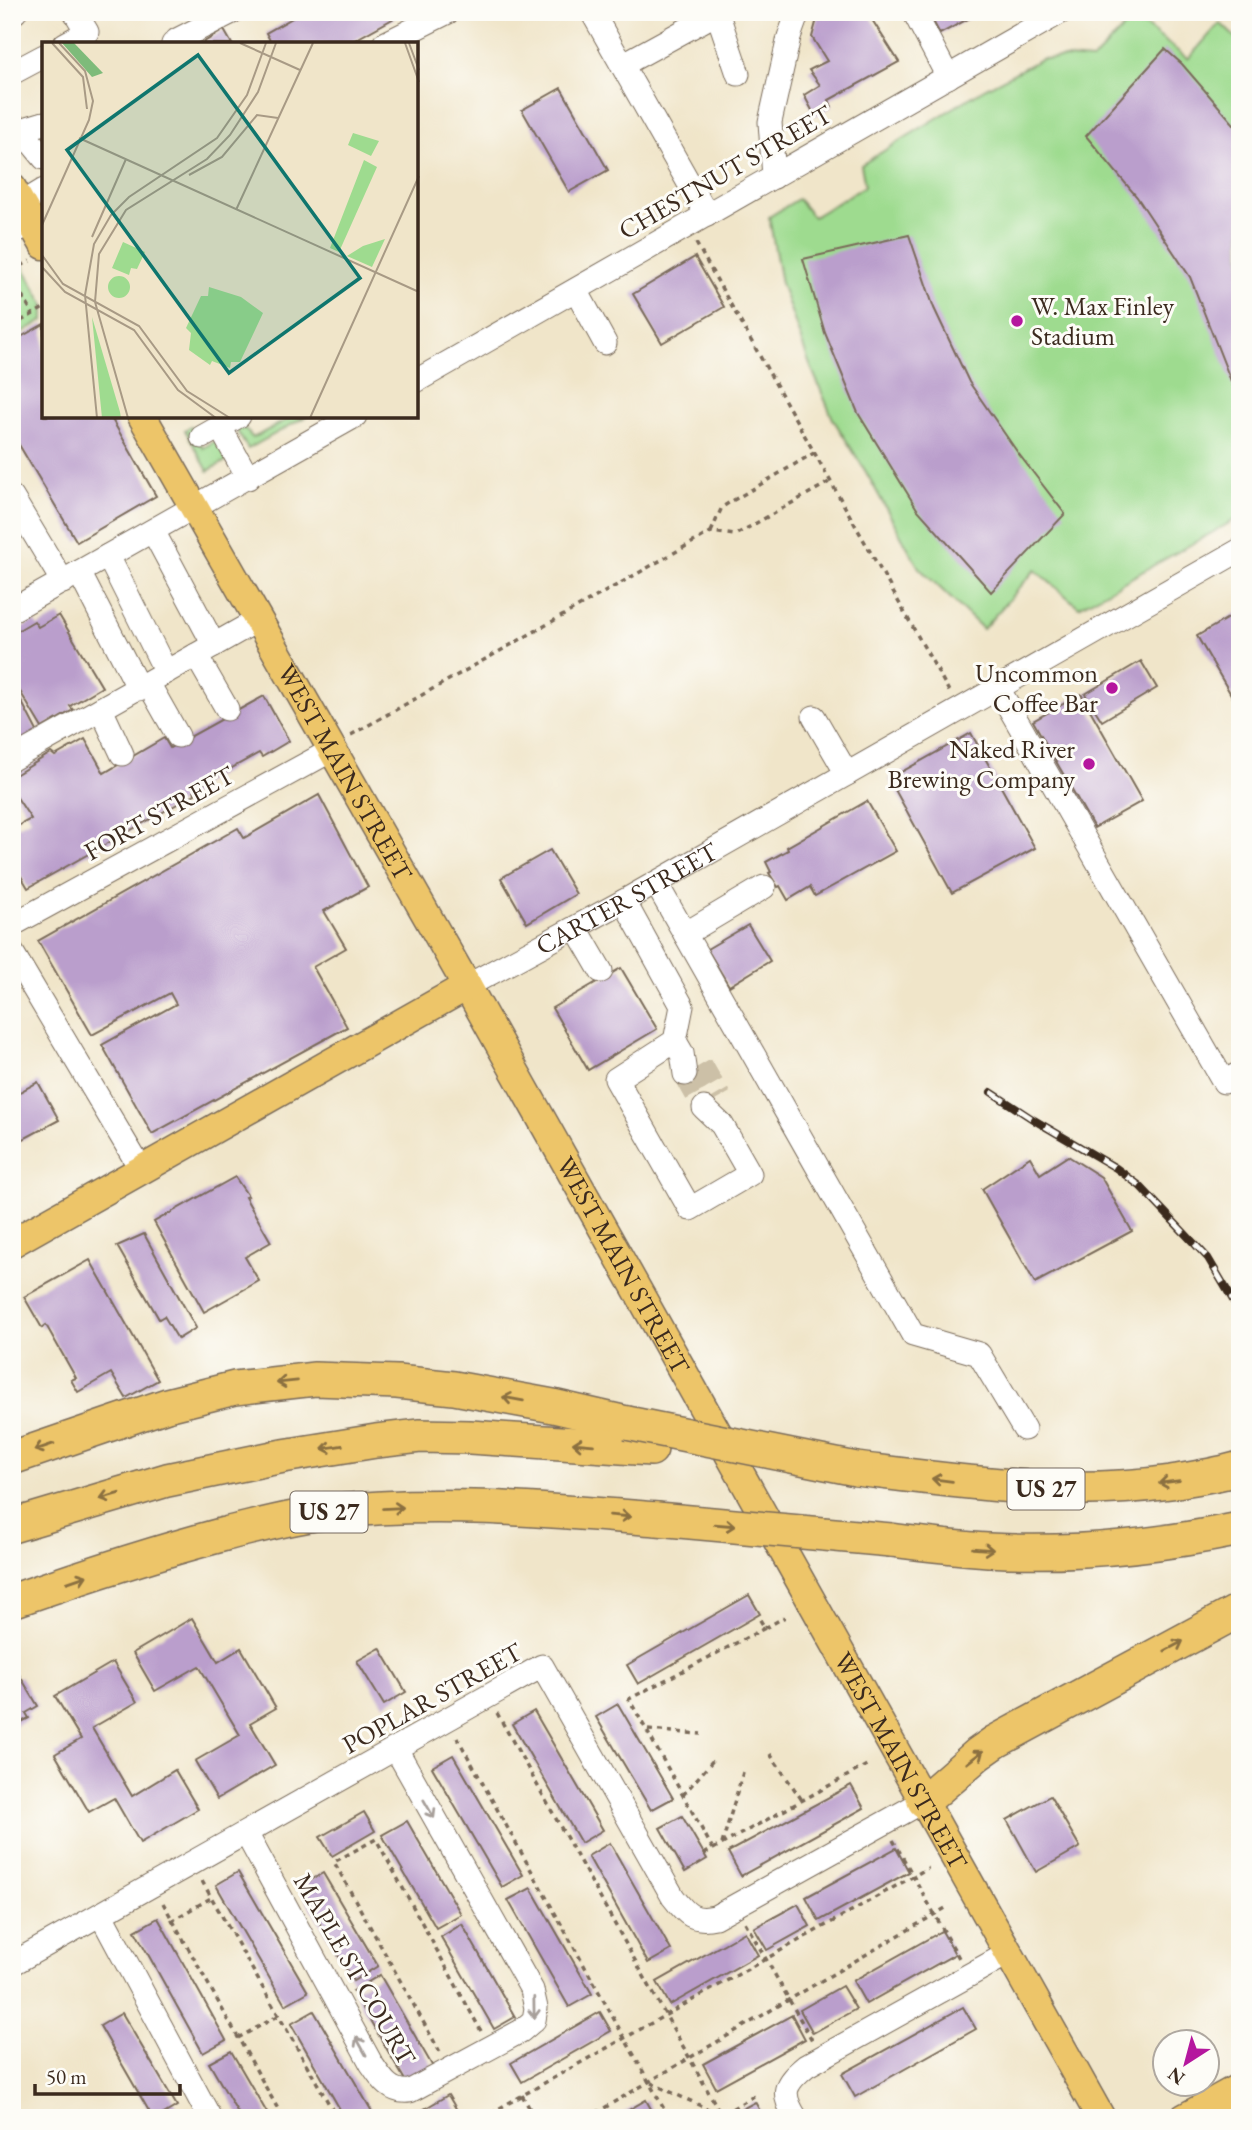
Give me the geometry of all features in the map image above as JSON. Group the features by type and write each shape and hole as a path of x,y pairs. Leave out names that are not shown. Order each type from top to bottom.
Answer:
{"highway":[{"path":"12,1458 167,1405 234,1388 315,1379 397,1382 454,1388 856,1469"},
{"name":"US 27","path":"12,1526 167,1480 283,1456 419,1436 651,1449 1054,1490 1149,1485 1238,1469"},
{"name":"US 27","path":"12,1601 152,1553 327,1512 466,1506 536,1509 987,1550 1073,1551 1158,1542 1240,1529"},
{"path":"923,1801 995,1742 1240,1610"}],"main road":[{"name":"WEST MAIN STREET","path":"143,418 467,986 1101,2118"},
{"name":"CARTER STREET","path":"12,1243 467,986"},
{"path":"1184,2118 1240,2087"}],"street":[{"path":"69,42 87,32 75,12"},
{"path":"175,42 232,12"},
{"path":"388,42 448,12"},
{"path":"592,12 707,215"},
{"path":"774,177 770,122 789,37 798,12"},
{"path":"914,12 948,77"},
{"name":"CHESTNUT STREET","path":"418,380 1061,12"},
{"path":"622,65 717,13 738,74"},
{"path":"12,73 42,57"},
{"path":"42,124 17,132 42,156"},
{"path":"576,290 605,343"},
{"path":"12,610 352,418"},
{"path":"221,427 248,478"},
{"path":"12,497 151,681"},
{"path":"153,531 205,650 227,709"},
{"name":"CARTER STREET","path":"467,986 656,883 1240,550"},
{"path":"108,556 151,681 178,736"},
{"path":"12,759 258,620"},
{"path":"998,688 1224,1082 1240,1073"},
{"path":"101,709 122,754"},
{"path":"814,717 847,774"},
{"name":"FORT STREET","path":"12,925 331,748"},
{"path":"656,883 913,1335 979,1354 1024,1429"},
{"path":"685,934 764,887"},
{"path":"624,901 682,1006 686,1058 616,1079 690,1209 750,1174 712,1103"},
{"path":"576,928 601,971"},
{"path":"12,952 142,1171"},
{"name":"POPLAR STREET","path":"12,1964 542,1666 673,1897 686,1913 702,1919 715,1917 923,1801"},
{"name":"MAPLE ST COURT","path":"246,1833 371,2063 382,2080 393,2090 410,2091 491,2048 521,2031 534,2020 536,2008 532,1990 396,1749"},
{"path":"101,1915 210,2118"},
{"path":"796,2118 787,2105 785,2090 792,2077 822,2057 1009,1953"}],"path":[{"path":"687,226 960,710"},
{"path":"12,278 33,314"},
{"path":"12,326 42,309"},
{"path":"331,748 711,532 722,507 815,453"},
{"path":"711,532 735,535 831,481"},
{"path":"757,1615 765,1628"},
{"path":"713,1849 629,1699 785,1617"},
{"path":"488,1697 722,2116"},
{"path":"448,1720 668,2118"},
{"path":"646,1730 701,1734"},
{"path":"770,1754 802,1800"},
{"path":"683,1796 715,1758"},
{"path":"704,1854 867,1765"},
{"path":"722,1844 744,1769"},
{"path":"884,1823 968,1976"},
{"path":"443,2057 334,1862 376,1839 491,2048"},
{"path":"482,2118 928,1868"},
{"path":"202,1881 337,2118"},
{"path":"172,1920 211,1898"},
{"path":"162,1904 283,2118"},
{"path":"736,1905 822,2057"},
{"path":"587,2118 949,1906"},
{"path":"238,2038 278,2016"},
{"path":"649,2082 722,2116"},
{"path":"522,2095 535,2118"},
{"path":"722,2116 754,2096"}],"green space":[{"name":"W. Max Finley Stadium","path":"1134,17 1188,59 1220,23 1240,42 1240,517 1079,607 1035,570 983,629 919,568 833,419 808,360 781,283 769,217 798,199 813,217 865,186 861,165 984,89 1041,59 1093,60"},
{"path":"15,252 42,300 42,321 12,338 12,254"},
{"path":"290,418 303,418 248,449 238,433 238,427 243,427 253,438"},
{"path":"191,426 203,448 215,441 228,460 208,471 185,430"}],"building":[{"path":"303,12 405,12 354,42 271,42 266,33"},
{"path":"819,12 867,12 899,62 829,100 832,107 815,116 804,95 820,85 809,70 827,61 812,37"},
{"path":"928,12 981,12 940,34"},
{"path":"224,30 231,42 204,42"},
{"path":"1165,49 1182,64 1240,131 1240,404 1190,277 1137,197 1086,136"},
{"path":"561,88 608,170 569,192 522,110"},
{"path":"909,235 934,308 969,382 1018,453 1065,514 991,592 917,509 858,413 825,333 803,259"},
{"path":"695,257 724,307 662,343 633,294"},
{"path":"42,325 42,418 111,418 156,496 77,542 12,433 12,342"},
{"path":"12,563 19,576 12,580"},
{"path":"1240,611 1240,710 1197,636"},
{"path":"59,615 102,687 70,706 73,710 42,728 12,678 12,634 34,621 38,627"},
{"path":"1141,661 1157,688 1102,721 1085,694"},
{"path":"12,683 39,735 12,751"},
{"name":"Naked River Brewing Company","path":"1081,694 1142,801 1094,828 1033,721"},
{"path":"264,696 289,741 262,757 259,753 194,789 195,794 28,888 12,861 12,829 31,819 12,790 12,777 51,753 55,756 85,739 104,773 164,738 170,748"},
{"path":"971,733 1035,848 952,893 889,779"},
{"path":"319,795 368,887 324,911 346,948 313,967 347,1027 152,1134 102,1045 176,1004 170,993 92,1035 38,941 238,828 244,838"},
{"path":"867,801 896,851 815,896 810,887 788,900 769,873 771,872 766,862"},
{"path":"550,850 576,894 527,923 501,878"},
{"path":"748,925 770,961 729,986 707,949"},
{"path":"621,968 657,1029 588,1070 552,1008"},
{"path":"38,1082 59,1120 20,1141 12,1127 12,1096"},
{"path":"1068,1156 1101,1177 1132,1231 1035,1283 982,1189 1030,1157 1040,1174"},
{"path":"235,1177 248,1196 245,1197 271,1242 245,1257 259,1281 204,1312 154,1222"},
{"path":"144,1234 196,1328 178,1339 164,1316 159,1319 117,1246"},
{"path":"90,1260 158,1380 126,1398 111,1373 78,1392 71,1380 76,1378 46,1325 42,1328 24,1297"},
{"path":"749,1595 760,1614 638,1684 627,1665"},
{"path":"192,1618 218,1662 241,1648 276,1708 250,1723 275,1765 217,1799 195,1761 240,1735 199,1666 155,1691 133,1653"},
{"path":"380,1648 406,1692 384,1705 357,1661"},
{"path":"113,1662 137,1702 92,1728 132,1796 175,1770 198,1809 140,1843 114,1798 89,1812 55,1754 81,1739 55,1696"},
{"path":"20,1676 38,1706 26,1713 29,1718 12,1727 12,1681"},
{"path":"618,1704 673,1798 651,1810 596,1717"},
{"path":"534,1711 603,1830 581,1843 512,1724"},
{"path":"453,1755 523,1875 502,1887 432,1767"},
{"path":"851,1785 864,1808 741,1876 728,1852"},
{"path":"1050,1796 1080,1847 1036,1872 1007,1820"},
{"path":"364,1812 375,1831 332,1856 320,1837"},
{"path":"682,1816 707,1859 685,1872 660,1828"},
{"path":"407,1821 461,1914 436,1928 382,1835"},
{"path":"610,1843 671,1950 648,1963 588,1856"},
{"path":"896,1848 909,1872 819,1921 806,1897"},
{"path":"238,1872 308,1992 285,2005 216,1885"},
{"path":"323,1873 378,1966 353,1981 299,1887"},
{"path":"531,1888 592,1994 569,2007 508,1900"},
{"path":"798,1904 810,1926 767,1950 754,1928"},
{"path":"158,1918 226,2040 203,2053 135,1931"},
{"path":"462,1924 515,2017 494,2029 441,1937"},
{"path":"942,1931 955,1954 866,2004 853,1981"},
{"path":"745,1932 758,1955 670,2005 657,1982"},
{"path":"380,1975 433,2067 406,2082 353,1991"},
{"path":"842,1986 856,2009 813,2033 800,2010"},
{"path":"963,2007 976,2029 855,2097 842,2074"},
{"path":"314,2011 374,2115 369,2118 345,2118 291,2024"},
{"path":"600,2012 611,2031 522,2082 511,2063"},
{"path":"122,2013 177,2106 157,2118 153,2118 100,2026"},
{"path":"792,2015 805,2039 716,2088 703,2064"},
{"path":"231,2051 270,2118 241,2118 209,2063"},
{"path":"448,2095 461,2117 409,2118"},
{"path":"646,2100 656,2118 615,2118"},
{"path":"755,2102 764,2118 735,2118 733,2114"}],"tunnel":[{"path":"701,1065 720,1098"},
{"path":"685,1074 704,1108"}],"railway":[{"path":"991,1092 1116,1168 1140,1186 1208,1258 1240,1312"}],"place":[{"name":"W. Max Finley Stadium","path":"1017,321"},
{"name":"Uncommon Coffee Bar","path":"1112,688"},
{"name":"Naked River Brewing Company","path":"1089,764"}]}
